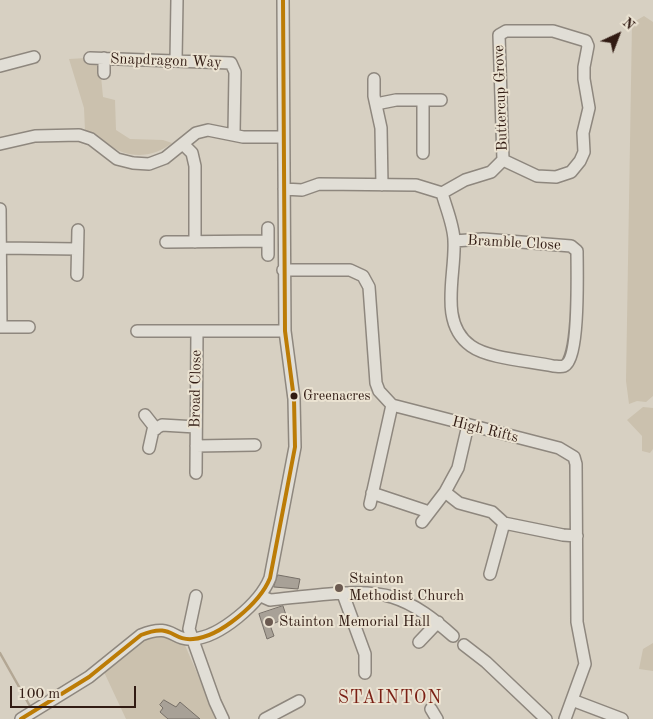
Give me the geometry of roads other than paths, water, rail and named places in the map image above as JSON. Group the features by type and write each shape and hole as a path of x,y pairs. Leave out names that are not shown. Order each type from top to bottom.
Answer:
{"street":[{"path":"176,60 177,0"},
{"path":"22,719 89,677 141,635 151,631 166,630 193,639 216,631 261,596 270,578 295,447 294,399 285,331 283,270 283,0"},
{"name":"Buttercup Grove","path":"442,193 465,180 491,172 503,160 500,35 506,30 553,31 586,41 588,46 584,67 584,80 589,108 583,132 584,152 580,161 571,172 556,177 537,176 503,160"},
{"path":"0,53 1,66 34,57"},
{"name":"Snapdragon Way","path":"90,58 231,63 235,72 234,134"},
{"path":"104,58 104,74"},
{"path":"374,80 381,128 382,185"},
{"path":"376,104 396,100 440,100"},
{"path":"423,100 423,153"},
{"path":"0,144 36,136 79,135 91,139 117,159 149,164 166,158 184,145 196,133 202,131 208,130 243,137 284,138"},
{"path":"184,145 192,153 195,166 195,242"},
{"path":"284,189 302,190 319,184 416,185 442,193"},
{"name":"Bramble Close","path":"442,193 454,240 450,298 454,320 460,334 470,346 483,352 552,366 567,364 576,342 577,252 571,246 483,239 454,240"},
{"path":"0,209 2,248 1,327 29,327"},
{"path":"268,228 268,256"},
{"path":"77,275 78,230"},
{"path":"166,242 268,241"},
{"path":"2,248 77,249"},
{"path":"283,270 350,270 362,276 369,287 376,383 379,391 392,405 370,504"},
{"path":"137,331 285,331"},
{"name":"Broad Close","path":"196,473 197,331"},
{"name":"High Rifts","path":"392,405 559,448 574,457 576,464 577,622 585,664 572,700"},
{"path":"145,415 156,428"},
{"path":"148,448 153,430 162,425 173,424 196,427"},
{"path":"372,493 426,517 445,492 458,468 468,426"},
{"name":"Broad Close","path":"196,446 255,445"},
{"path":"445,492 459,503 492,512 504,523 577,536"},
{"path":"490,574 504,523"},
{"path":"261,596 270,600 344,594 392,597 414,607 438,622 453,636"},
{"path":"344,594 365,654 365,673"},
{"path":"196,596 189,629 223,719"},
{"path":"419,642 438,622"},
{"path":"464,646 486,662 546,719"},
{"path":"565,719 572,700 622,719"},
{"path":"265,719 299,701"}],"waterway":[{"path":"0,653 31,708"}],"place":[{"name":"Greenacres","path":"294,396"},
{"name":"Stainton Methodist Church","path":"339,588"},
{"name":"Stainton Memorial Hall","path":"269,622"}],"district":[{"name":"STAINTON","path":"390,698"}]}
